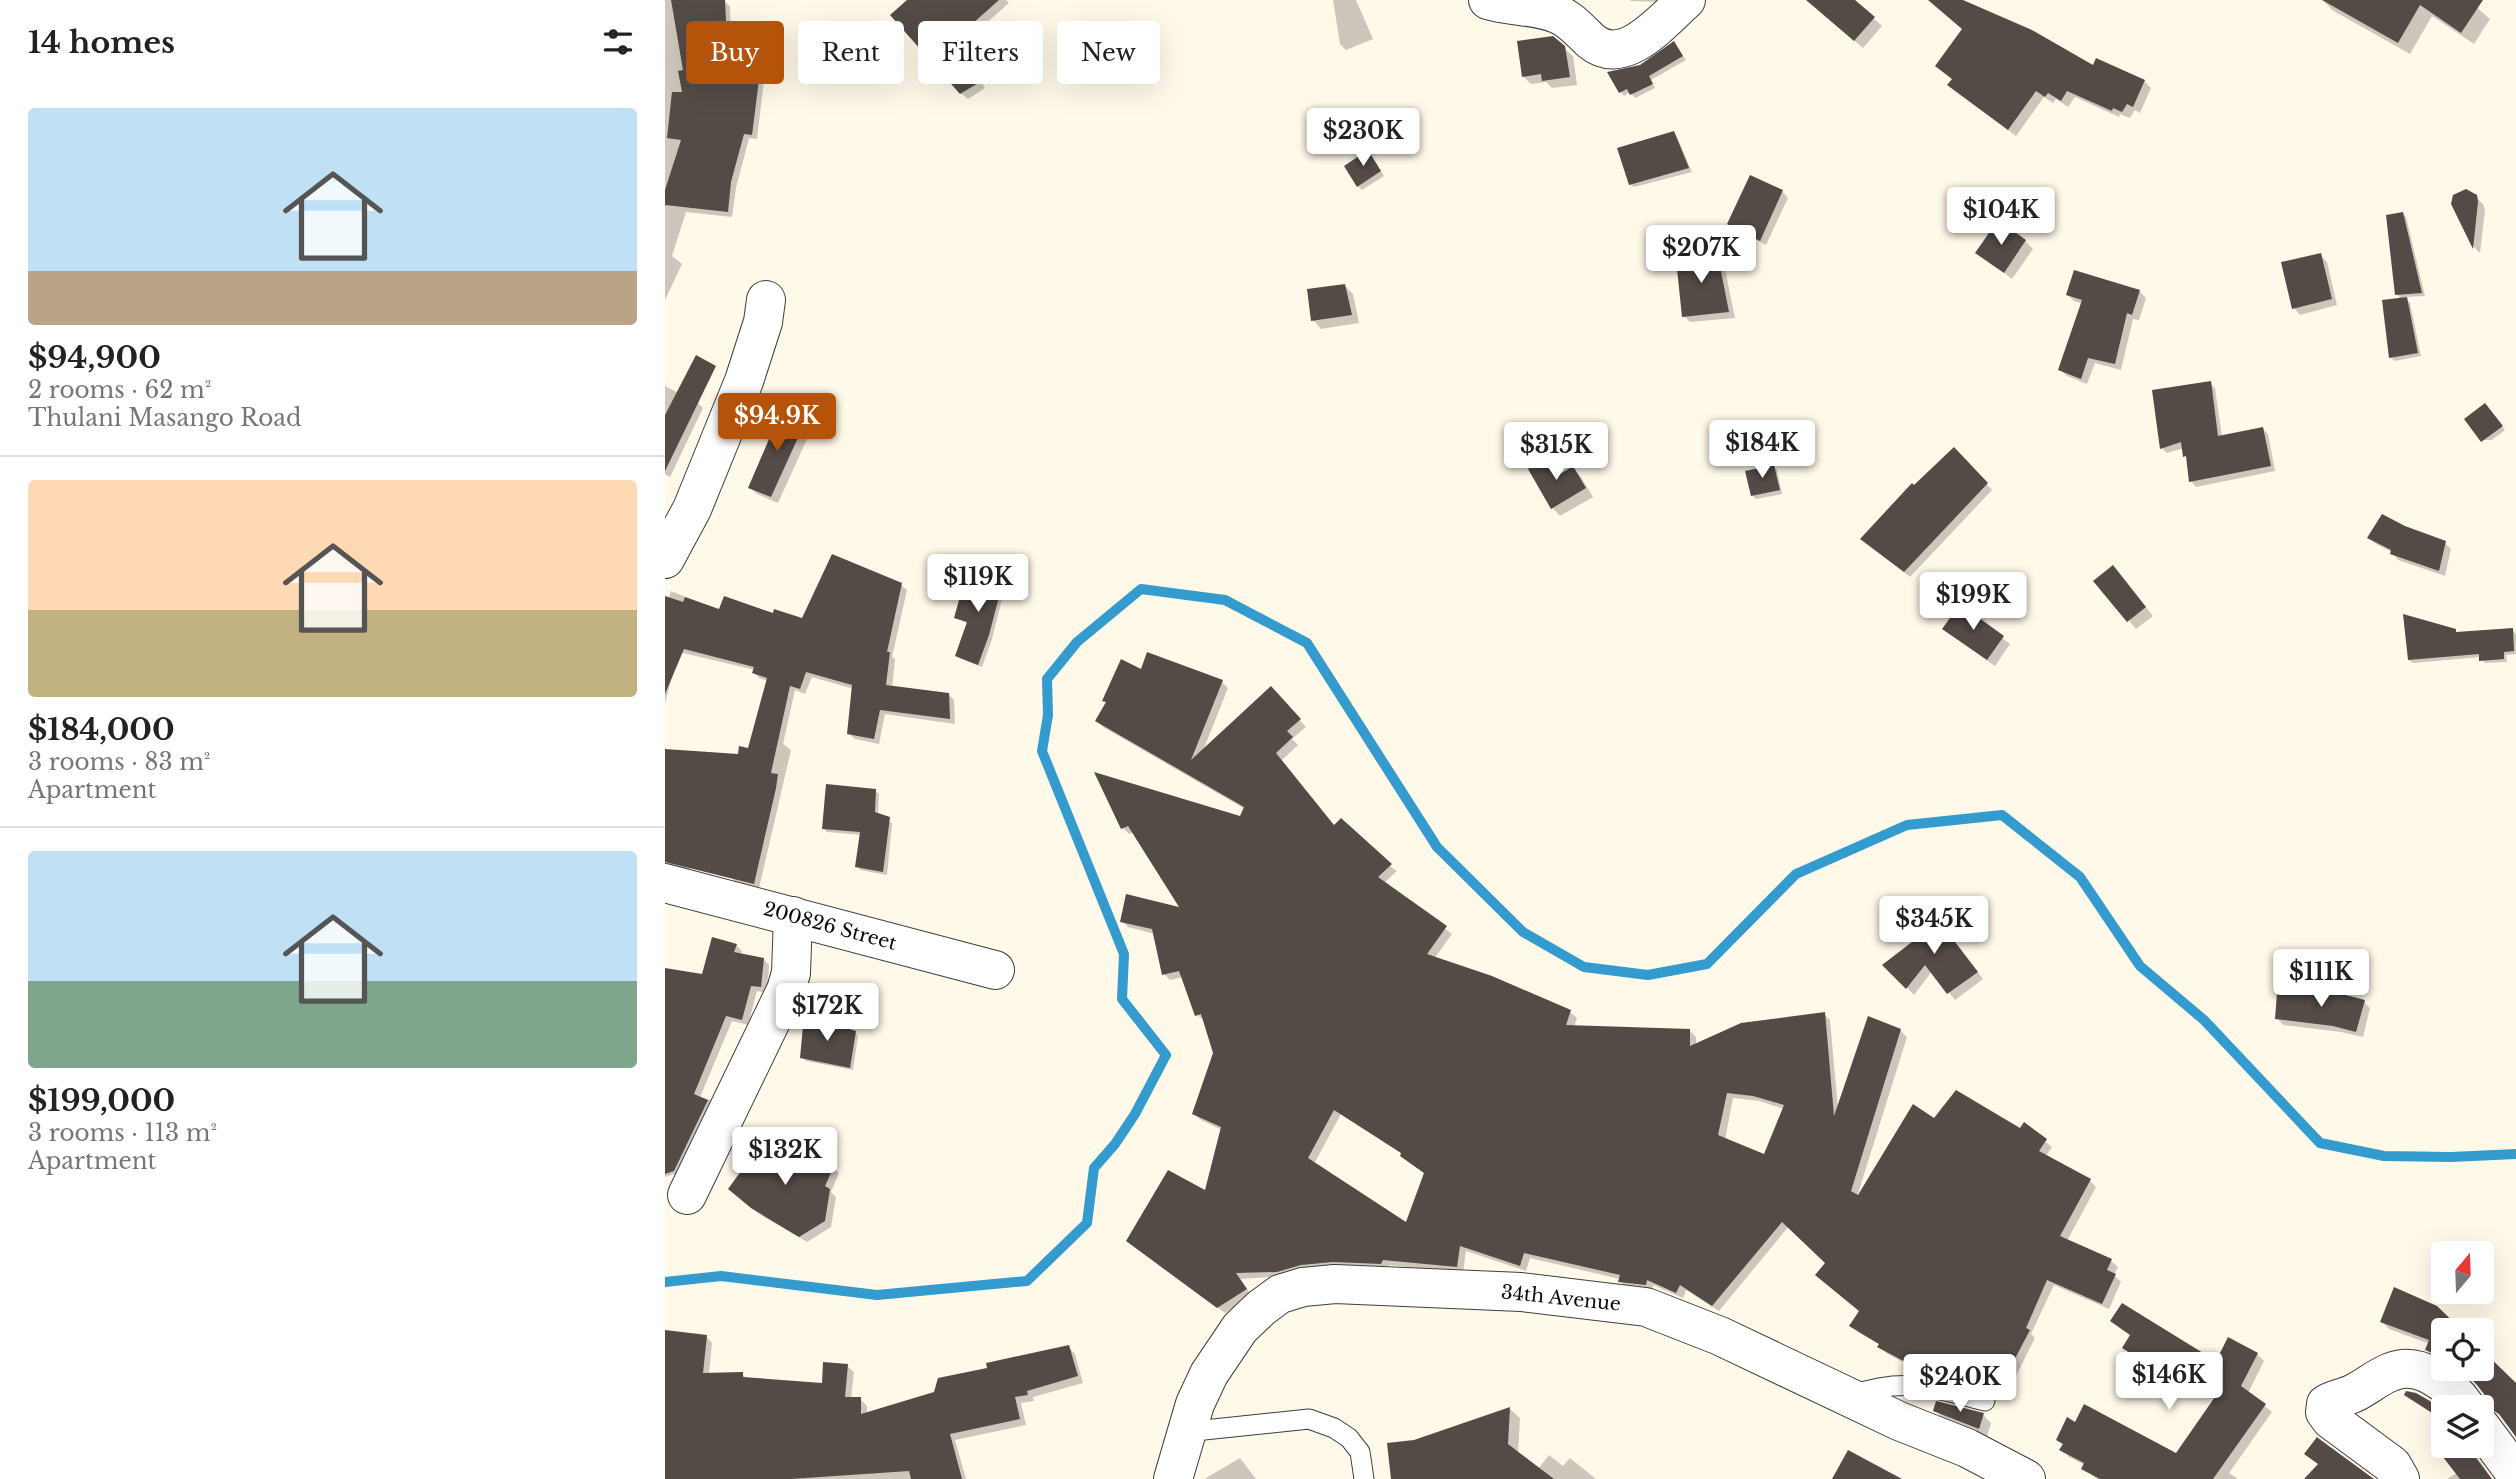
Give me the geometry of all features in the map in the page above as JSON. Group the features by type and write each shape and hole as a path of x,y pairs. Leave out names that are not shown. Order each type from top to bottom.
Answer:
{"street":[{"path":"1489,0 1538,8 1559,15 1570,20 1591,41 1602,47 1621,50 1640,39 1686,0"},
{"path":"665,559 692,509 744,381 763,322 766,300"},
{"name":"200826 Street","path":"665,883 995,970"},
{"path":"687,1195 786,990 791,973 793,916"},
{"name":"34th Avenue","path":"1173,1479 1185,1432 1209,1374 1223,1350 1247,1321 1280,1294 1303,1287 1335,1284 1521,1292 1646,1307 1720,1336 1899,1421 1967,1448 2026,1479"},
{"path":"2400,1479 2392,1465 2331,1420 2325,1412 2326,1404 2352,1394 2383,1375 2401,1368 2434,1377 2458,1395"},
{"path":"2494,1444 2516,1474"}],"lane":[{"path":"1848,1396 1866,1390 1910,1384 1985,1401"},
{"path":"1185,1432 1309,1419 1334,1428 1349,1438 1360,1452 1364,1479"}],"building":[{"path":"671,0 725,0 726,21 686,21 686,84 758,84 752,135 744,134 731,182 728,212 665,205 665,190 681,140 667,138 672,92 682,92 678,71 683,70"},
{"path":"907,0 999,0 975,21 918,21 918,47 904,31 904,21 895,21 890,15"},
{"path":"1806,0 1855,0 1875,17 1854,41"},
{"path":"1928,0 1963,0 2032,30 2093,65 2096,58 2145,80 2133,107 2127,104 2122,112 2113,108 2112,111 2067,91 2061,101 2048,93 2045,97 2036,91 2008,130 1947,85 1952,79 1935,66 1962,29"},
{"path":"2322,0 2483,0 2461,33 2420,5 2398,43"},
{"path":"1553,36 1565,46 1570,77 1542,81 1541,74 1522,77 1517,41"},
{"path":"1674,41 1683,56 1649,76 1653,84 1630,95 1627,89 1619,93 1607,72 1640,65"},
{"path":"951,84 977,84 960,94"},
{"path":"1674,131 1689,168 1629,185 1617,148"},
{"path":"1368,150 1381,171 1357,187 1344,166"},
{"path":"1750,175 1783,190 1760,241 1727,224"},
{"path":"2466,189 2477,195 2478,202 2473,249 2451,204 2453,195"},
{"path":"2403,212 2422,293 2395,295 2386,215"},
{"path":"1998,220 2026,240 2004,273 1975,253"},
{"path":"1717,251 1729,312 1682,317 1676,259"},
{"path":"2321,253 2332,299 2292,309 2281,262"},
{"path":"2074,270 2140,290 2132,315 2127,313 2115,364 2088,358 2081,379 2058,370 2082,300 2066,295"},
{"path":"1345,284 1352,315 1311,321 1307,289"},
{"path":"2407,297 2418,353 2389,358 2382,300"},
{"path":"696,355 716,366 665,471 665,415"},
{"path":"2211,381 2218,436 2263,427 2271,466 2189,482 2186,456 2183,457 2181,442 2160,449 2152,390"},
{"path":"2485,403 2503,426 2481,442 2464,419"},
{"path":"782,409 806,420 771,497 748,488"},
{"path":"1954,447 1988,483 1904,572 1860,539 1912,483 1914,485"},
{"path":"1549,457 1560,474 1573,466 1586,488 1551,509 1528,469"},
{"path":"1774,465 1780,490 1751,496 1745,471"},
{"path":"2382,514 2405,526 2446,541 2439,571 2390,554 2391,550 2367,538"},
{"path":"832,554 902,583 887,652 890,652 886,685 949,693 950,719 880,710 874,739 847,734 852,685 806,672 800,689 790,686 771,773 778,774 776,788 754,884 665,862 665,749 738,754 739,746 748,748 767,678 752,673 754,667 684,649 665,694 665,596 683,602 685,597 719,609 724,596 773,613 774,609 802,618"},
{"path":"988,565 1006,570 978,665 955,656 967,622 954,618 964,582 980,587"},
{"path":"2113,565 2146,607 2127,622 2093,581"},
{"path":"1960,604 2004,636 1987,660 1942,629"},
{"path":"2403,614 2456,629 2456,632 2513,628 2514,651 2504,652 2504,659 2479,661 2479,654 2408,660"},
{"path":"1147,652 1223,680 1191,760 1271,686 1301,719 1287,731 1293,737 1276,753 1334,825 1341,818 1392,864 1378,877 1447,926 1427,954 1492,976 1571,1010 1566,1025 1690,1029 1690,1046 1741,1023 1825,1012 1834,1116 1868,1016 1901,1029 1851,1191 1858,1195 1913,1104 1934,1118 1956,1090 2020,1128 2024,1122 2047,1139 2039,1151 2091,1179 2060,1236 2112,1259 2107,1270 2116,1274 2102,1304 2047,1280 2026,1328 2030,1330 2009,1370 1999,1365 1991,1391 1932,1376 1877,1347 1879,1344 1849,1326 1859,1311 1815,1275 1825,1263 1782,1222 1712,1306 1680,1285 1676,1293 1647,1280 1646,1285 1618,1282 1620,1275 1524,1253 1520,1266 1460,1246 1457,1267 1383,1260 1381,1264 1333,1262 1301,1265 1277,1272 1236,1273 1247,1289 1217,1308 1126,1241 1168,1170 1205,1190 1221,1127 1192,1114 1213,1053 1201,1014 1195,1016 1179,971 1162,975 1152,929 1120,922 1126,894 1179,907 1128,826 1121,829 1094,772 1240,816 1244,807 1095,721 1106,702 1102,701 1121,659 1141,669","holes":["1727,1093 1753,1096 1784,1105 1764,1154 1718,1135","1334,1110 1401,1153 1400,1156 1424,1173 1406,1222 1308,1158"]},
{"path":"826,784 876,789 875,812 890,817 883,872 855,867 860,832 822,829"},
{"path":"1960,905 1966,911 1949,934 1978,972 1947,994 1925,965 1906,989 1882,965"},
{"path":"712,937 737,944 734,952 764,958 761,987 751,986 742,1020 726,1016 694,1094 708,1100 674,1171 665,1174 665,968 702,974"},
{"path":"2301,991 2329,995 2330,991 2365,1000 2356,1032 2333,1026 2275,1019 2277,993 2301,995"},
{"path":"804,1015 856,1031 850,1068 800,1058"},
{"path":"766,1137 834,1166 825,1186 830,1189 825,1221 799,1237 751,1208 728,1189"},
{"path":"2394,1287 2437,1306 2450,1318 2431,1318 2431,1352 2425,1350 2429,1340 2380,1322"},
{"path":"2122,1303 2216,1361 2228,1337 2258,1353 2241,1386 2266,1404 2213,1479 2100,1479 2081,1469 2084,1463 2059,1450 2063,1444 2056,1440 2067,1417 2075,1422 2084,1404 2176,1453 2217,1394 2165,1359 2158,1370 2122,1348 2130,1335 2110,1321"},
{"path":"665,1330 707,1335 703,1373 743,1372 743,1377 822,1383 823,1362 848,1364 845,1397 861,1397 861,1414 934,1392 938,1378 987,1368 986,1363 1069,1345 1078,1376 1027,1391 1028,1395 1015,1397 1020,1419 950,1434 962,1479 911,1479 909,1471 791,1479 665,1479"},
{"path":"2494,1362 2516,1383 2516,1437 2494,1411 2494,1395 2484,1395 2473,1381 2494,1381"},
{"path":"2406,1391 2416,1393 2430,1401 2431,1412 2404,1395"},
{"path":"1936,1401 1984,1413 1979,1429 1933,1411"},
{"path":"1510,1407 1508,1444 1554,1479 1391,1479 1387,1443 1414,1440"},
{"path":"2317,1437 2374,1479 2304,1479 2318,1464 2304,1454"},
{"path":"1848,1450 1902,1479 1832,1479"},
{"path":"2444,1458 2476,1458 2492,1479 2460,1479"}],"waterway":[{"path":"665,1282 721,1276 877,1295 1027,1281 1087,1223 1094,1168 1115,1144 1135,1114 1166,1055 1122,999 1124,954 1042,751 1048,715 1047,679 1077,642 1141,589 1225,600 1307,643 1437,847 1523,932 1584,967 1648,975 1707,964 1796,874 1907,825 2002,815 2080,877 2140,966 2204,1020 2320,1143 2384,1156 2516,1154"}]}
